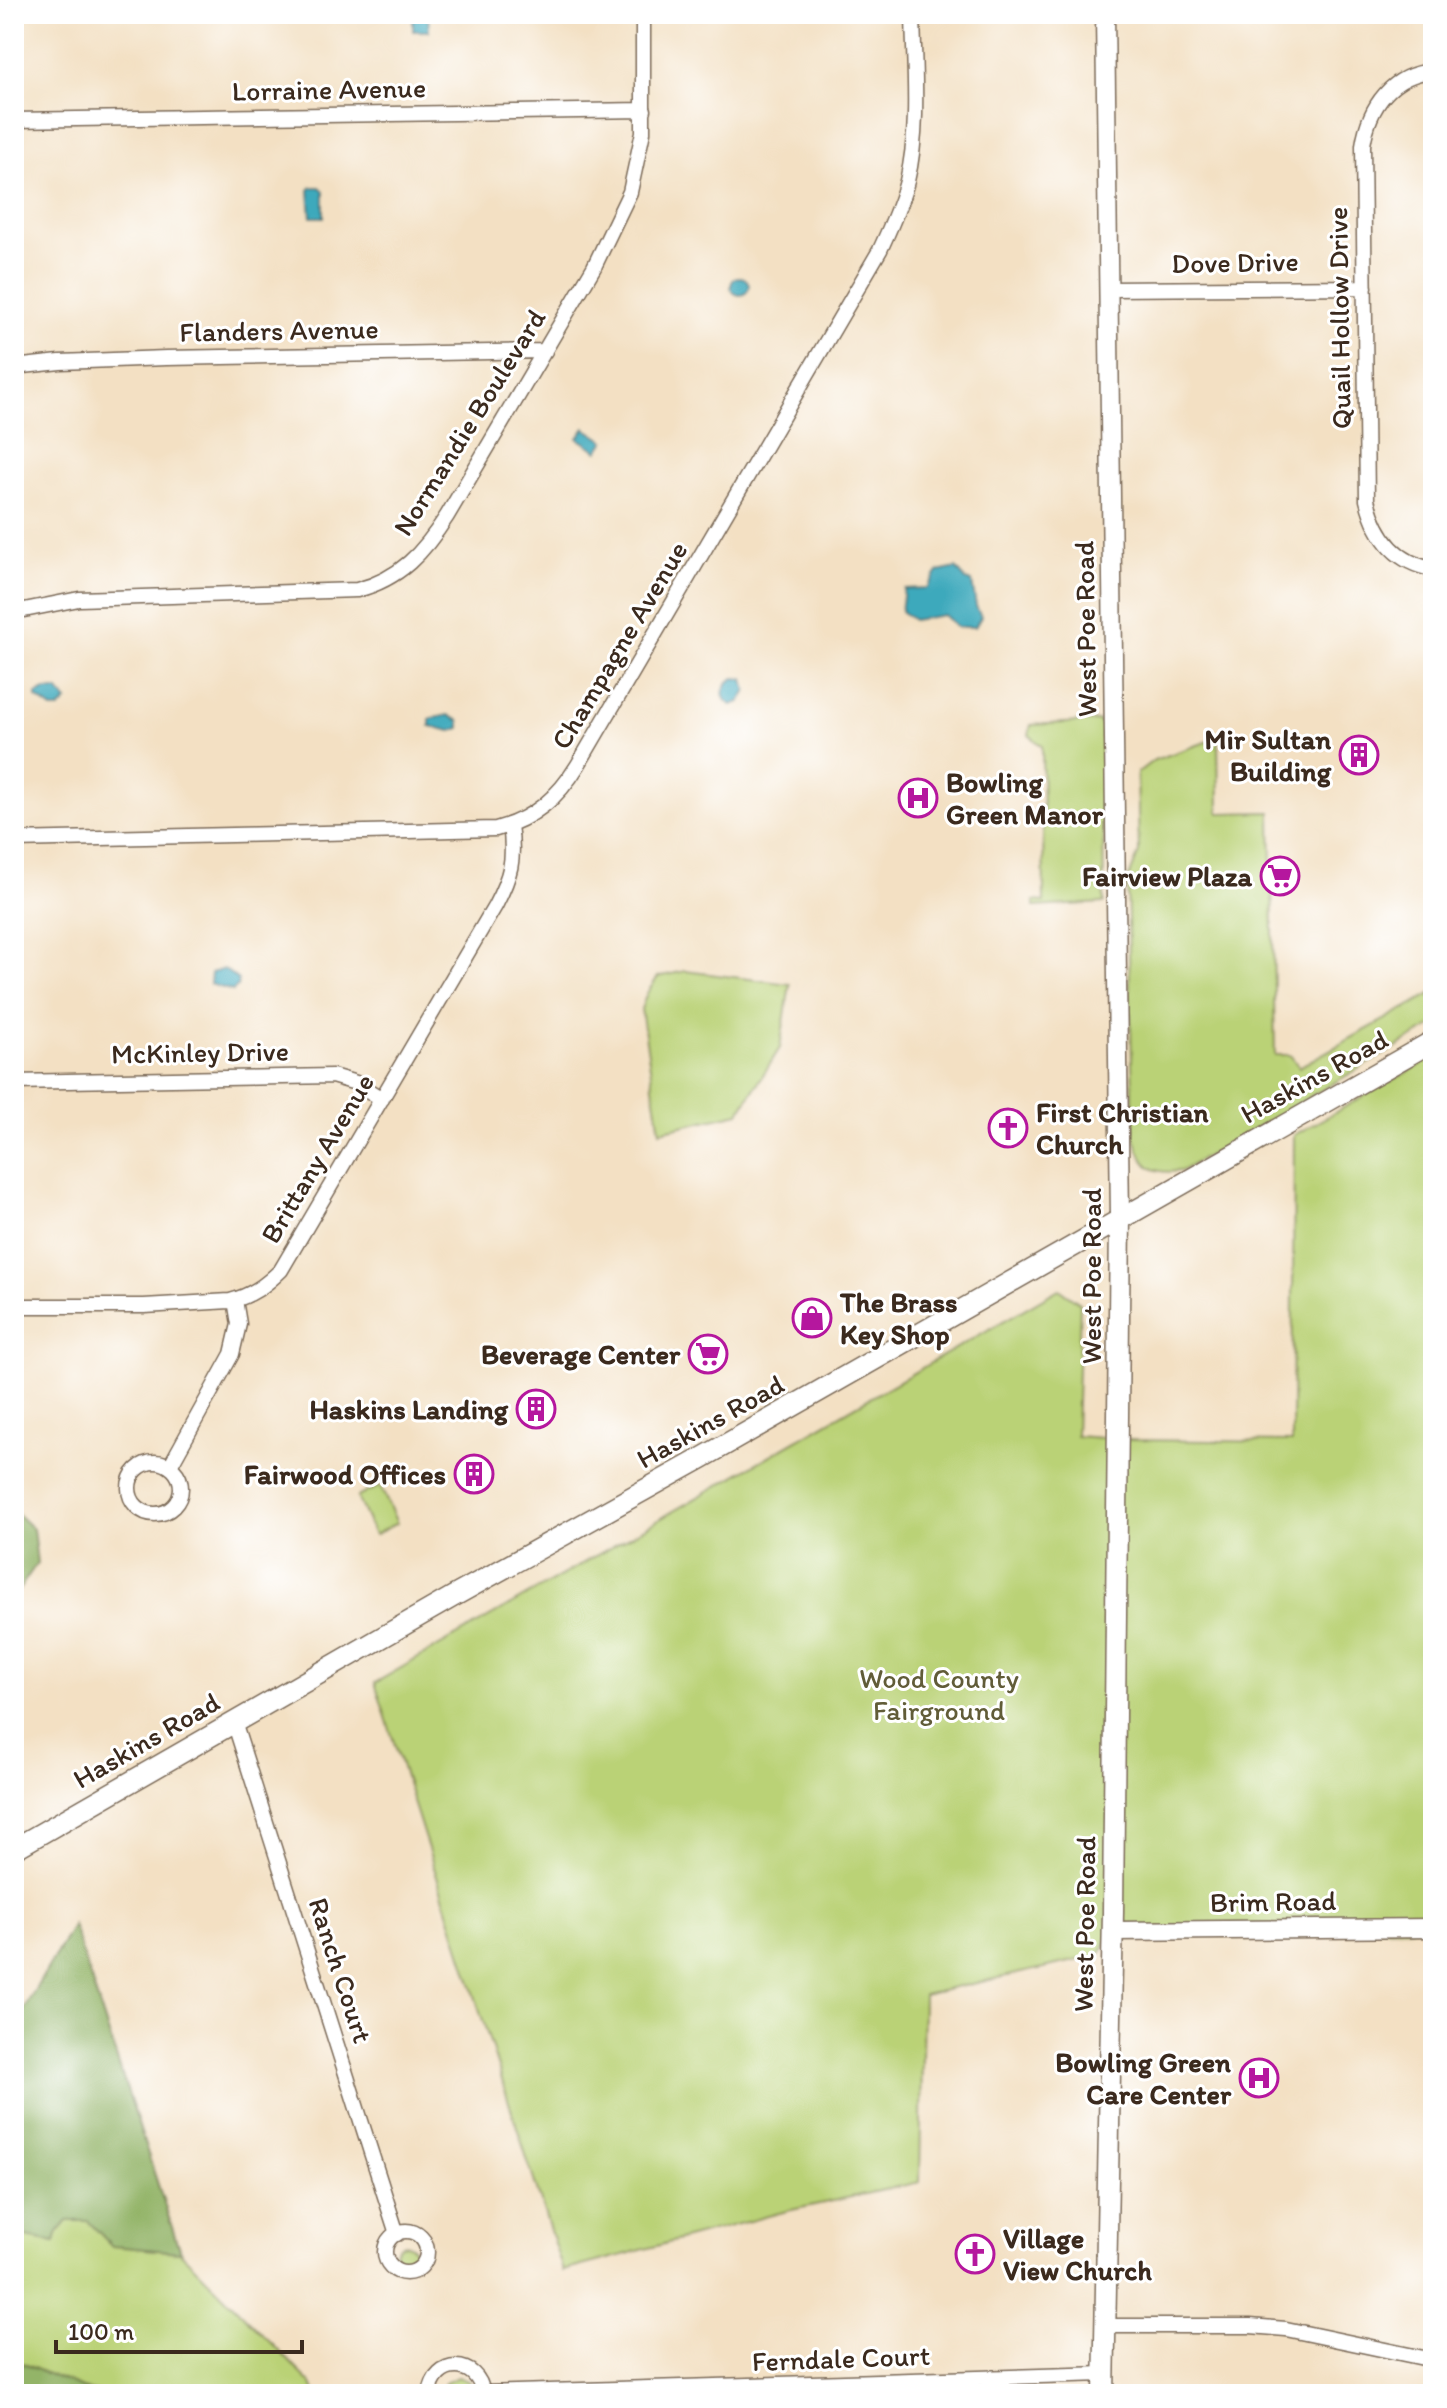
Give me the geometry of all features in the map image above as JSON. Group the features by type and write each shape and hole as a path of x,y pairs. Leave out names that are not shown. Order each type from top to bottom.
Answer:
{"main road":[{"name":"Haskins Road","path":"14,1849 1433,1041"},
{"name":"West Poe Road","path":"1104,2384 1113,1931 1120,1218"}],"street":[{"name":"Normandie Boulevard","path":"14,612 79,599 357,590 381,583 412,563 429,544 545,351 594,267 630,192 637,169 644,110 643,14"},
{"name":"Champagne Avenue","path":"14,840 462,831 510,825 551,801 567,782 880,250 907,181 911,157 914,120 913,14"},
{"name":"West Poe Road","path":"1105,14 1120,1218"},
{"name":"Quail Hollow Drive","path":"1433,71 1411,75 1381,98 1369,120 1363,145 1367,500 1377,532 1394,552 1417,565 1433,569"},
{"name":"Lorraine Avenue","path":"14,120 644,110"},
{"name":"Dove Drive","path":"1107,289 1365,287"},
{"name":"Flanders Avenue","path":"14,367 171,358 545,351"},
{"name":"Brittany Avenue","path":"14,1306 144,1306 235,1300 264,1287 281,1270 507,883 513,858 510,825"},
{"name":"McKinley Drive","path":"14,1082 332,1076 356,1083 382,1099"},
{"path":"170,1466 232,1354 239,1324 235,1300"},
{"name":"Ranch Court","path":"234,1722 397,2234"},
{"name":"Brim Road","path":"1113,1931 1433,1928"},
{"path":"1105,2326 1250,2326 1286,2329 1433,2360"},
{"name":"Ferndale Court","path":"430,2394 435,2378 448,2368 457,2366 478,2377 483,2394 1104,2384"}],"green space":[{"path":"1099,721 1102,729 1104,903 1034,907 1034,901 1044,902 1042,746 1029,735 1031,725"},
{"path":"1218,738 1219,813 1271,812 1275,1055 1290,1055 1299,1067 1433,993 1433,1026 1181,1171 1170,1172 1149,1166 1134,1136 1127,883 1139,852 1137,773 1154,760"},
{"path":"685,971 790,984 780,1048 739,1113 660,1131 641,1009 658,977"},
{"name":"Wood County Fairground","path":"1433,1058 1433,1928 1113,1931 1097,1958 923,1995 920,2182 787,2211 563,2271 375,1683 1059,1289 1080,1303 1076,1436 1131,1440 1292,1442 1294,1135"},
{"path":"380,1486 397,1523 374,1535 357,1497"},
{"path":"14,1511 33,1529 37,1563 14,1597"},
{"path":"73,1925 180,2252 313,2385 316,2394 14,2394 14,2026"},
{"path":"73,1925 180,2252 112,2246 88,2221 67,2221 55,2242 14,2235 14,2026"},
{"path":"405,2244 412,2247 415,2254 412,2261 405,2264 398,2261 395,2254 398,2247"},
{"path":"14,2360 89,2391 111,2394 14,2394"},
{"path":"458,2377 468,2381 474,2394 441,2394 445,2383"}],"water":[{"path":"413,14 428,14 429,31 413,31"},
{"path":"320,187 324,191 324,217 311,217 309,190"},
{"path":"736,277 744,277 749,286 747,293 736,295 731,290 731,282"},
{"path":"585,428 605,441 598,451 578,438"},
{"path":"956,568 966,580 972,582 981,617 975,627 957,627 944,615 913,620 901,611 904,589 927,588 938,572"},
{"path":"735,678 744,679 747,691 740,702 732,705 725,699 724,691"},
{"path":"45,690 57,690 67,701 59,709 52,709 37,698 37,694"},
{"path":"448,715 460,721 460,728 451,731 430,726 430,719"},
{"path":"224,969 238,980 238,986 233,991 210,984 211,973"}],"place":[{"name":"Mir Sultan Building","path":"1359,755"},
{"name":"Bowling Green Manor","path":"918,798"},
{"name":"Fairview Plaza","path":"1280,876"},
{"name":"First Christian Church","path":"1008,1128"},
{"name":"The Brass Key Shop","path":"812,1318"},
{"name":"Beverage Center","path":"708,1354"},
{"name":"Haskins Landing","path":"536,1409"},
{"name":"Fairwood Offices","path":"474,1474"},
{"name":"Bowling Green Care Center","path":"1259,2078"},
{"name":"Village View Church","path":"975,2254"}]}
